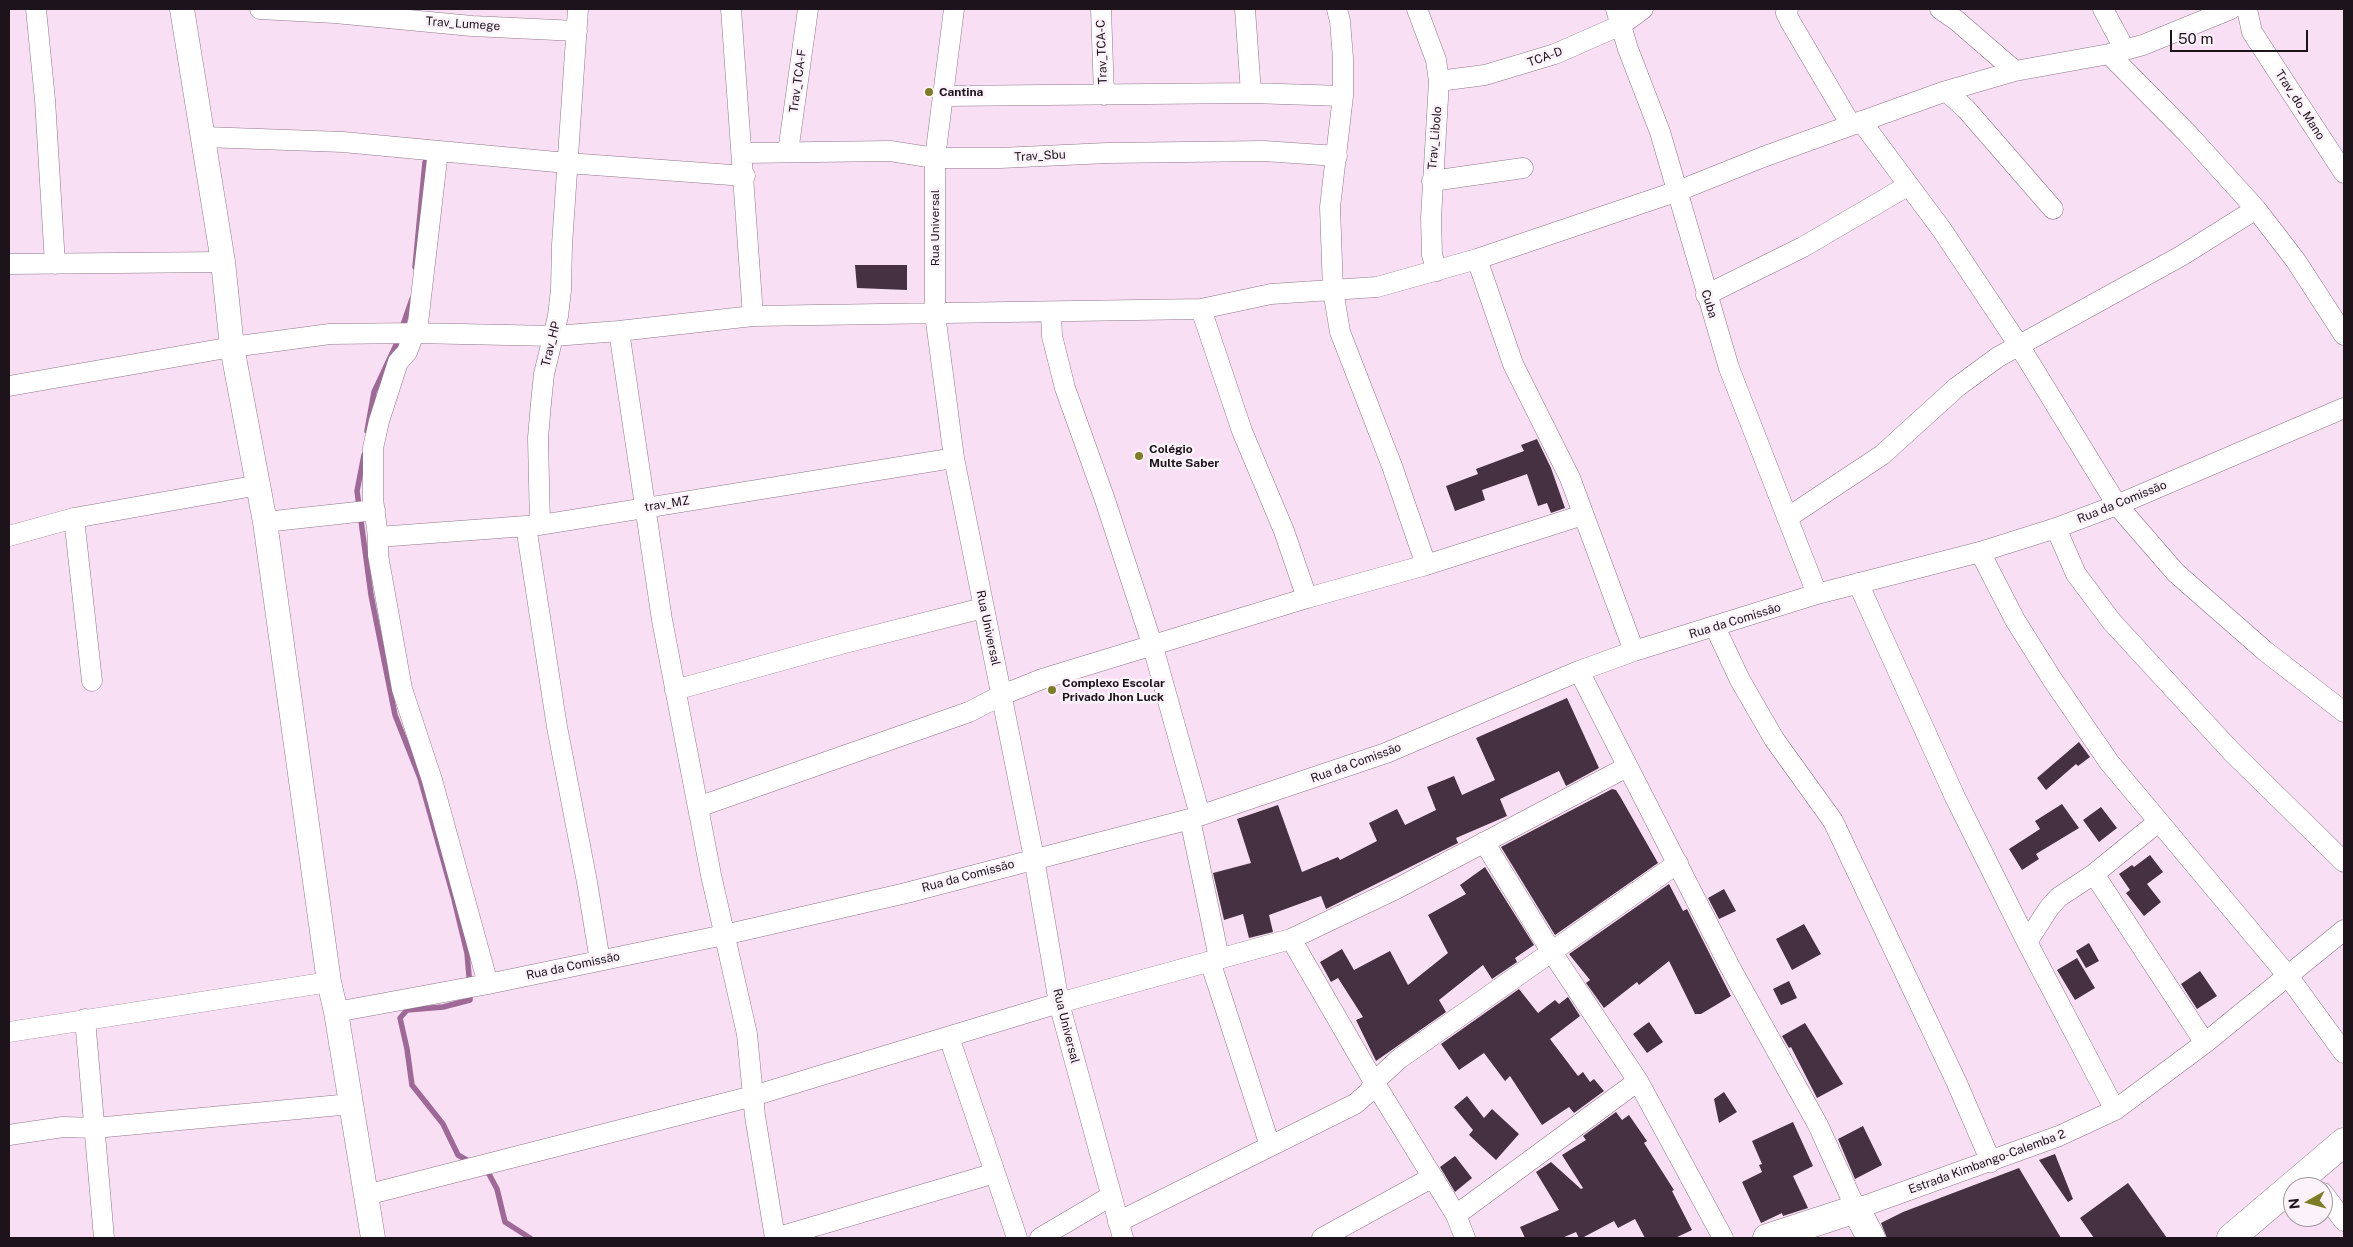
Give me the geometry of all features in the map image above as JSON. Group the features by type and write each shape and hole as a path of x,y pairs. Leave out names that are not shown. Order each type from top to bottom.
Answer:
{"main road":[{"path":"2321,1177 2344,1142"},
{"path":"2230,1238 2283,1205"},
{"name":"Estrada Kimbango-Calemba 2","path":"1767,1238 1856,1209"},
{"path":"1856,1209 1871,1238"}],"street":[{"path":"36,9 45,100 55,264"},
{"path":"182,9 224,262 232,347 265,522 328,982 336,1012 373,1238"},
{"name":"Trav_Lumege","path":"260,9 335,11 472,26 577,30"},
{"name":"Trav_HP","path":"578,9 562,290 554,336 544,374 533,526 557,727 600,961"},
{"path":"732,9 754,316"},
{"name":"Trav_TCA-F","path":"788,152 808,9"},
{"name":"Rua Universal","path":"954,9 944,96 934,158 935,314 954,458 1034,858 1059,1003 1121,1230"},
{"name":"Trav_TCA-C","path":"1101,9 1104,96"},
{"path":"1246,9 1251,93"},
{"path":"1336,9 1340,21 1343,58 1343,96 1330,208 1333,290 1340,332 1392,466 1426,565"},
{"name":"Trav_Libolo","path":"1417,9 1436,60 1439,81 1432,181 1432,255 1436,271"},
{"name":"TCA-D","path":"1439,81 1485,75 1555,54 1618,17 1643,9"},
{"path":"1788,9 1786,13 1791,23 1856,123 1909,185 2020,347 2117,505 2176,573 2265,651 2344,712"},
{"path":"1940,9 1956,20 2015,71"},
{"path":"2103,9 2117,52 2256,209 2296,261 2344,336"},
{"path":"9,386 232,347 330,334 414,332 554,336 754,316 1051,313 1201,309 1271,294 1377,287 1477,258 1678,191 1763,157 1946,92 2015,71 2117,52 2143,45 2231,9"},
{"name":"Trav_do_Mano","path":"2247,9 2252,32 2344,173"},
{"name":"Cuba","path":"1618,17 1660,132 1706,295 1729,368 1817,594"},
{"path":"1946,92 1966,109 2053,209"},
{"path":"944,96 1104,96 1251,93 1343,96"},
{"path":"204,137 344,142 568,164 745,176"},
{"path":"438,151 418,323 407,352 398,362 379,421 372,468 374,510 378,537 378,555 402,689 432,780 488,984"},
{"name":"Trav_Sbu","path":"743,153 890,151 934,158 1000,158 1107,153 1264,151 1337,156"},
{"path":"1432,181 1524,168"},
{"path":"1706,295 1804,247 1909,185"},
{"path":"1787,518 1882,455 1957,387 1998,358 2181,256 2256,209"},
{"path":"1477,258 1513,364 1570,478 1634,651"},
{"path":"9,264 224,262"},
{"path":"1201,309 1242,431 1284,531 1307,598"},
{"path":"1051,313 1052,336 1065,388 1106,500 1153,647 1195,817 1214,960 1270,1146"},
{"path":"619,331 645,508 676,690 724,935 747,1034 753,1096 775,1238 995,1173"},
{"name":"Rua da Comissão","path":"336,1012 600,961 906,894 1034,858 1195,817 1386,753 1579,671 1634,651 1817,594 1980,552 2056,528 2117,505 2344,408"},
{"name":"trav_MZ","path":"378,537 533,526 954,458"},
{"path":"9,536 74,518 259,485"},
{"path":"265,522 374,510"},
{"path":"698,807 968,712 1042,679 1153,647 1307,598 1426,565 1583,515"},
{"path":"74,518 92,681"},
{"path":"2056,528 2076,574 2112,622 2231,751 2344,862"},
{"path":"1980,552 2015,620 2052,679 2109,762 2288,976 2344,1053"},
{"path":"1858,583 1955,797 2027,942 2116,1110"},
{"path":"676,690 840,644 983,608"},
{"path":"1715,627 1740,680 1774,740 1833,821 1956,1081 1991,1162"},
{"path":"1579,671 1626,767 1678,863 1730,967 1818,1125 1856,1209"},
{"path":"366,1195 753,1096 1059,1003 1291,939 1396,889 1626,767"},
{"path":"2027,942 2049,908 2059,897 2094,874 2158,822"},
{"path":"1484,842 1551,951 1638,1081 1723,1238"},
{"path":"1121,1230 1270,1146 1355,1104 1368,1092 1374,1082 1399,1060 1678,863"},
{"path":"2094,874 2205,1044"},
{"name":"Estrada Kimbango-Calemba 2","path":"1856,1209 1991,1162 2059,1136 2116,1110 2205,1044 2344,930"},
{"path":"1291,939 1374,1082 1456,1215 1465,1238"},
{"path":"9,1032 328,982"},
{"path":"85,1019 104,1238"},
{"path":"949,1037 1018,1238"},
{"path":"1456,1215 1638,1081"},
{"path":"9,1135 63,1127 95,1128 351,1104"},
{"path":"1322,1238 1433,1177"},
{"path":"1040,1238 1111,1196"},
{"path":"2333,1207 2344,1221"}],"building":[{"path":"855,265 907,265 907,290 857,288"},
{"path":"1537,439 1551,468 1565,508 1551,513 1547,503 1538,506 1527,474 1482,490 1485,500 1455,511 1446,486 1478,474 1476,469 1524,451 1521,445"},
{"path":"1567,698 1599,768 1566,786 1559,771 1500,799 1507,816 1456,838 1458,843 1326,909 1321,896 1269,915 1273,932 1249,938 1243,914 1224,920 1213,873 1251,863 1237,819 1278,805 1302,872 1338,857 1340,860 1377,841 1369,823 1397,809 1405,825 1436,810 1427,787 1454,776 1462,795 1495,780 1476,738"},
{"path":"2079,742 2090,757 2078,766 2076,764 2046,790 2037,778"},
{"path":"1612,789 1616,790 1621,798 1658,863 1555,935 1501,847"},
{"path":"2062,804 2079,828 2036,854 2039,859 2022,870 2009,849 2040,829 2035,821"},
{"path":"2101,807 2117,828 2099,842 2083,820"},
{"path":"2150,855 2163,872 2147,884 2161,902 2144,916 2126,893 2130,890 2119,874 2132,865 2134,867"},
{"path":"1485,867 1534,945 1515,958 1517,962 1492,979 1483,965 1439,1000 1446,1012 1376,1061 1356,1020 1363,1017 1338,978 1331,982 1320,962 1342,949 1354,970 1390,951 1408,985 1448,953 1428,915 1466,894 1460,885"},
{"path":"1669,884 1683,911 1687,909 1731,996 1701,1014 1695,1014 1669,961 1639,985 1637,982 1604,1008 1586,983 1590,980 1569,954"},
{"path":"1724,889 1736,911 1719,919 1708,898"},
{"path":"1804,924 1821,954 1792,970 1776,939"},
{"path":"2089,943 2099,961 2086,968 2076,951"},
{"path":"2077,958 2095,988 2075,1000 2057,970"},
{"path":"2200,971 2217,996 2197,1009 2181,984"},
{"path":"1789,981 1797,998 1781,1005 1773,989"},
{"path":"1519,989 1538,1013 1555,1000 1559,1004 1568,997 1580,1016 1550,1039 1578,1076 1583,1072 1590,1082 1594,1079 1604,1091 1574,1113 1569,1107 1542,1125 1510,1076 1505,1081 1484,1053 1459,1070 1441,1044"},
{"path":"1649,1022 1663,1042 1647,1053 1633,1034"},
{"path":"1805,1023 1843,1084 1817,1098 1791,1047 1789,1048 1782,1036"},
{"path":"1724,1092 1737,1112 1719,1123 1714,1099"},
{"path":"1467,1096 1484,1118 1492,1109 1519,1134 1496,1160 1469,1135 1473,1130 1454,1107"},
{"path":"1616,1112 1622,1120 1629,1115 1647,1141 1644,1143 1674,1190 1672,1191 1692,1230 1675,1238 1645,1238 1635,1219 1618,1228 1614,1221 1582,1238 1579,1238 1576,1232 1562,1238 1525,1238 1520,1227 1559,1210 1536,1172 1551,1162 1581,1189 1583,1188 1562,1155 1586,1140 1583,1136"},
{"path":"1793,1122 1813,1166 1793,1176 1808,1208 1783,1216 1782,1213 1761,1223 1742,1182 1762,1172 1759,1165 1762,1164 1752,1141"},
{"path":"1863,1126 1882,1165 1855,1179 1838,1139"},
{"path":"2055,1154 2073,1199 2068,1202 2039,1160"},
{"path":"1455,1156 1472,1178 1455,1192 1440,1167"},
{"path":"2019,1168 2061,1238 1887,1238 1881,1223 1903,1212"},
{"path":"2128,1183 2167,1238 2094,1238 2080,1218"}],"waterway":[{"path":"415,267 425,162"},
{"path":"367,431 374,392 396,345 412,299"},
{"path":"364,455 357,491 371,595 395,715 420,778 454,899 467,953 470,987 470,1000 443,1007 407,1010 400,1018 412,1085 443,1124 458,1155 472,1163"},
{"path":"482,1170 489,1174 497,1189 505,1222 530,1238"}],"place":[{"name":"Cantina","path":"929,92"},
{"name":"Colégio Multe Saber","path":"1139,456"},
{"name":"Complexo Escolar Privado Jhon Luck","path":"1052,690"}]}
